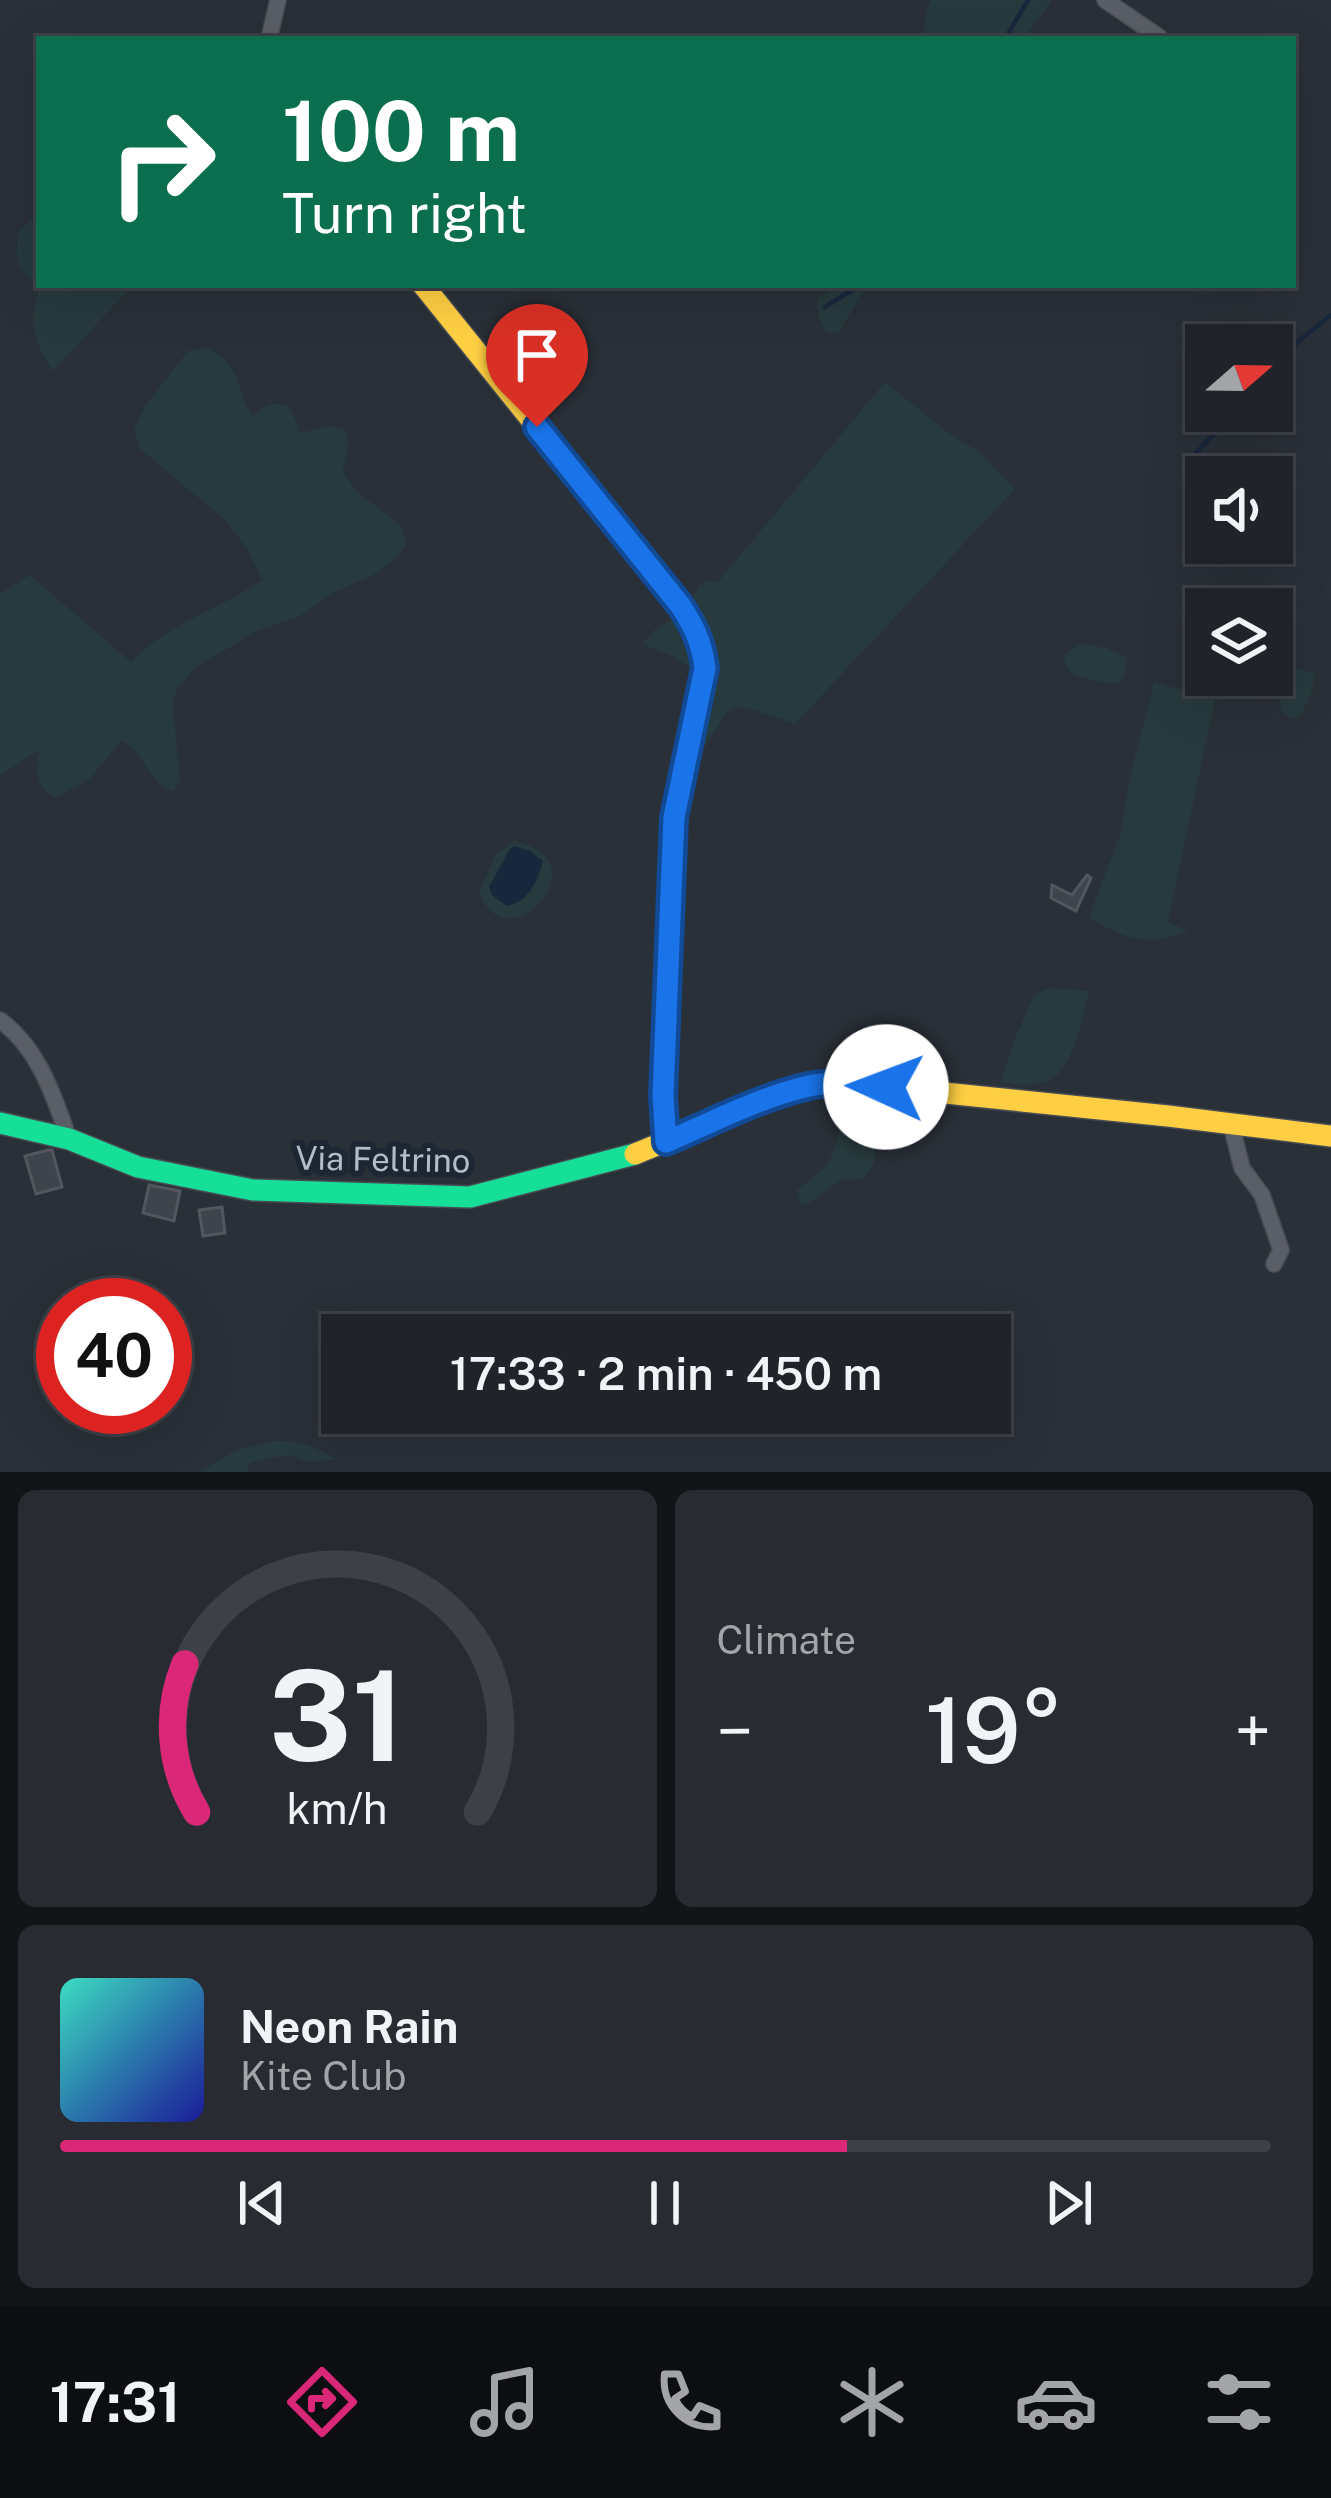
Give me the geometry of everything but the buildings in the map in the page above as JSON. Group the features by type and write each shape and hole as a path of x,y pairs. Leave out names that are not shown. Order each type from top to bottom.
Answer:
{"street":[{"path":"270,36 278,0"},
{"path":"1105,0 1158,36"},
{"path":"425,288 680,605 703,649 705,668 674,817 663,1096 666,1142"},
{"path":"0,1020 36,1058 69,1139"},
{"name":"Via Feltrino","path":"0,1123 69,1139 138,1168 253,1190 470,1198 636,1154 812,1085 856,1084 1331,1136"},
{"path":"1231,1124 1242,1168 1262,1195 1280,1250 1274,1264"}],"green space":[{"path":"931,0 1052,0 1026,36 921,36"},
{"path":"36,217 36,286 21,269 17,256 20,229"},
{"path":"130,288 53,371 34,332 39,289"},
{"path":"837,288 866,288 838,333 826,332 817,299"},
{"path":"208,348 230,366 253,416 265,406 279,404 290,407 300,433 330,426 344,429 348,450 342,471 357,492 401,525 407,544 375,574 331,594 300,616 257,631 195,668 177,689 173,703 180,782 173,792 121,741 89,780 54,798 39,782 39,750 0,775 0,594 30,575 131,662 161,637 262,580 248,550 225,520 139,448 134,429 145,406 188,351"},
{"path":"885,382 981,453 1015,489 795,724 736,707 726,713 687,770 713,669 690,603 699,586 709,580 717,583"},
{"path":"682,613 701,675 643,644 653,631"},
{"path":"1084,644 1127,658 1122,679 1108,683 1070,672 1064,656"},
{"path":"1299,668 1315,675 1301,716 1291,719 1281,710 1281,698 1293,696 1293,674"},
{"path":"1154,682 1185,691 1185,696 1215,699 1168,922 1189,931 1175,936 1137,939 1089,917 1121,832"},
{"path":"514,841 540,851 551,867 551,885 527,913 509,918 493,912 479,893 495,855"},
{"path":"1049,988 1089,991 1071,1053 1050,1080 1001,1083 1034,995"},
{"path":"849,1108 855,1109 874,1144 870,1171 862,1179 841,1180 806,1205 800,1203 797,1191 827,1164"},
{"path":"275,1441 307,1445 336,1460 307,1462 290,1455 251,1463 246,1472 199,1472 239,1449"}],"water":[{"path":"514,846 543,861 526,895 507,906 489,887"}],"waterway":[{"path":"1007,36 1028,0"},
{"path":"825,307 855,288"},
{"path":"1293,348 1331,315"},
{"path":"1193,456 1216,432"}],"traffic: fast":[{"path":"666,1141 663,1096 674,817 705,668 701,646"},
{"path":"0,1123 69,1139 138,1167 253,1190 470,1197 635,1154"}],"traffic: slow":[{"path":"425,288 680,605 701,646"},
{"path":"635,1154 812,1085 857,1084 1331,1136"}],"route":[{"path":"537,427 680,605 703,649 705,668 674,817 663,1096 666,1142 812,1085 886,1087"}]}
